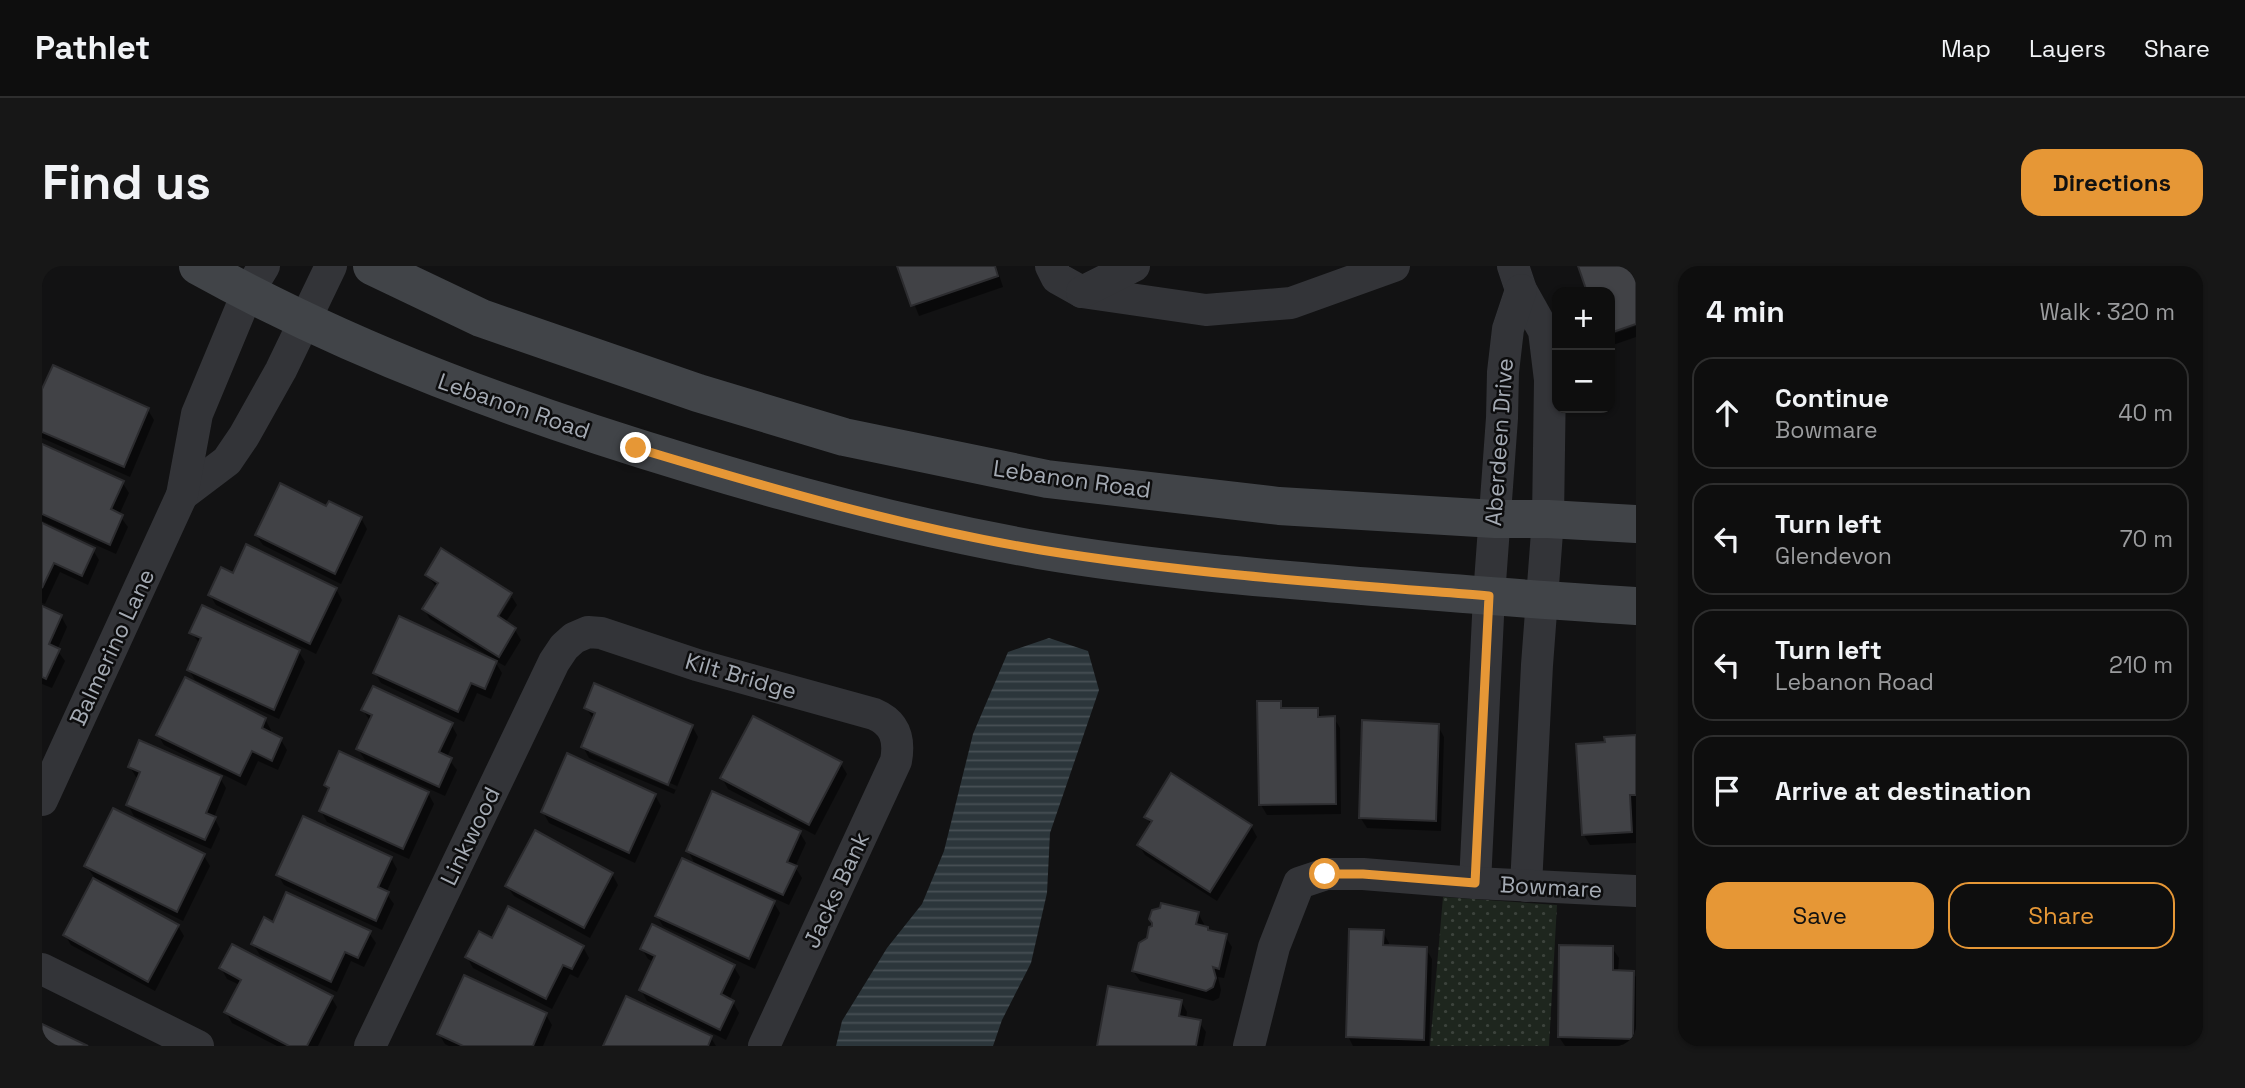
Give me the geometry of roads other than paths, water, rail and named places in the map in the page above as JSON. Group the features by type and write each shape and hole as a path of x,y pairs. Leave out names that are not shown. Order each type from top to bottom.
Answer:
{"main road":[{"name":"Lebanon Road","path":"198,266 256,280 306,320 399,364 554,421 771,489 871,515 1040,550 1179,570 1636,606"},
{"name":"Lebanon Road","path":"372,266 481,318 698,393 844,438 1047,479 1279,506 1495,519 1636,524"}],"street":[{"name":"Balmerino Lane","path":"182,495 227,461 244,436 306,320 331,266"},
{"path":"1051,266 1057,278 1082,292 1206,310 1291,303 1389,268"},
{"path":"1082,292 1134,266"},
{"name":"Aberdeen Drive","path":"1475,883 1503,372 1517,278"},
{"name":"Aberdeen Drive","path":"1517,278 1544,331 1550,380 1548,519 1526,886"},
{"name":"Balmerino Lane","path":"42,800 182,495 197,414 256,280"},
{"name":"Kilt Bridge","path":"581,635 587,632 601,633 697,665 862,710 884,718 895,732"},
{"name":"Linkwood","path":"370,1046 554,662 564,647 581,635"},
{"name":"Jacks Bank","path":"765,1046 896,761 898,742 895,732"},
{"name":"Bowmare","path":"1250,1046 1273,947 1299,883 1325,874 1363,874 1636,891"},
{"path":"42,969 198,1046"}]}
